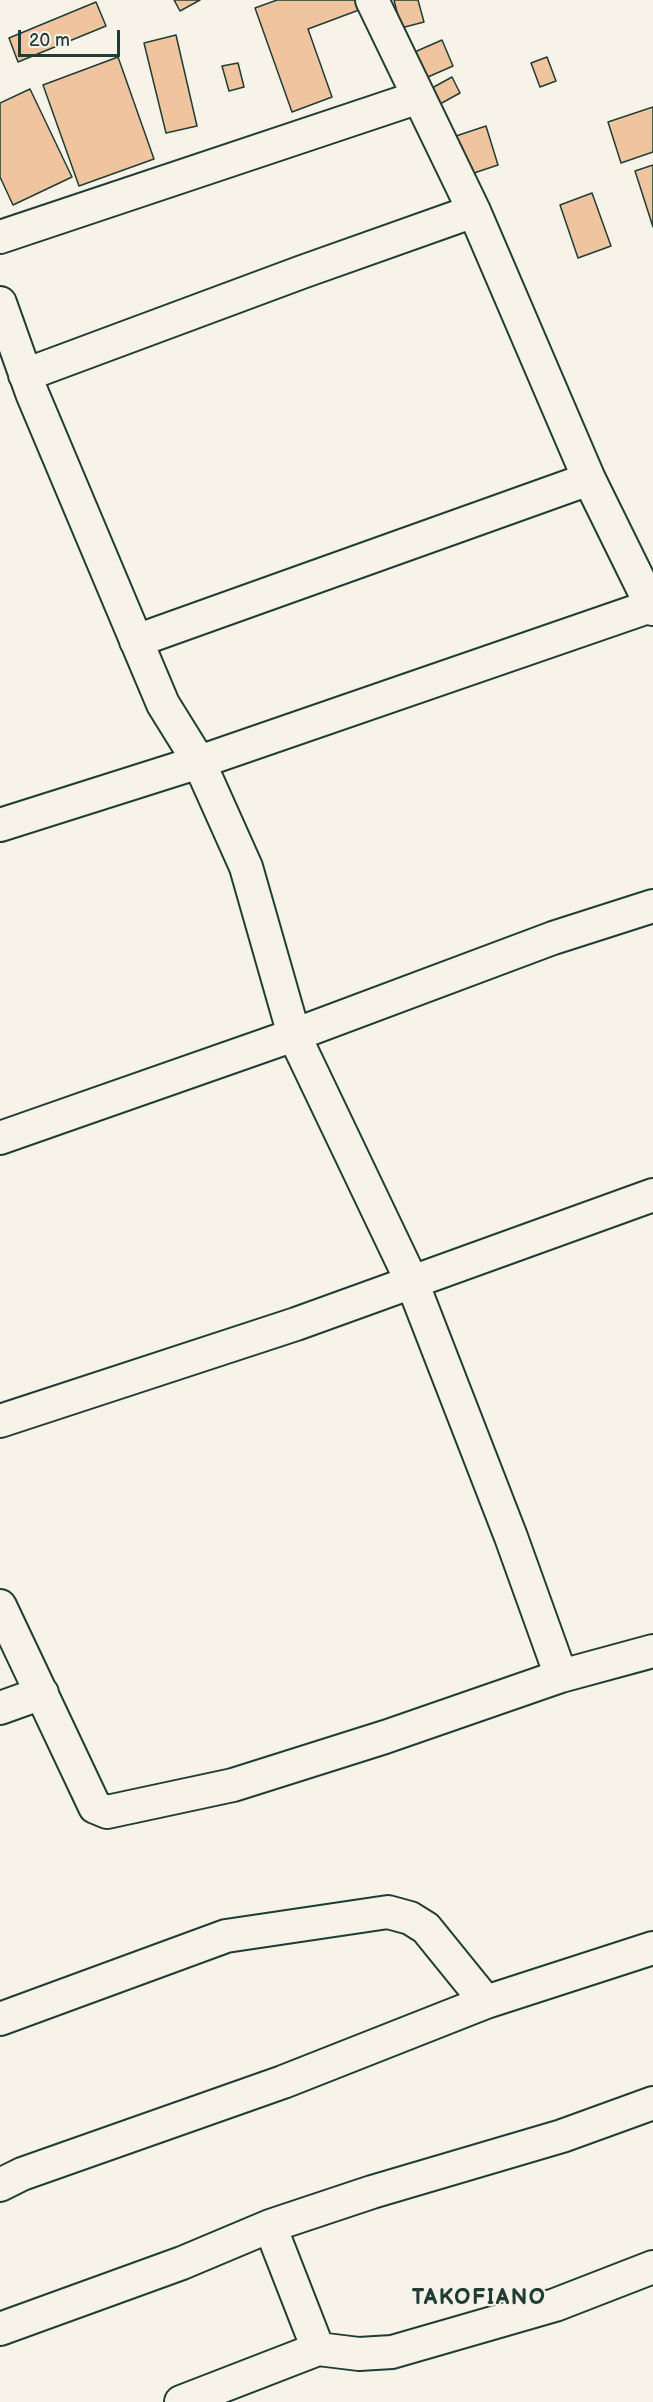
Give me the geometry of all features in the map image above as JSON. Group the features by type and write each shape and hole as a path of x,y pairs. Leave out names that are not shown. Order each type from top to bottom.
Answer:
{"street":[{"path":"0,825 199,762 652,608 589,479 474,211 372,0"},
{"path":"0,237 419,97"},
{"path":"25,375 474,211"},
{"path":"0,303 25,375 136,640 164,704 199,762 246,867 294,1035 412,1282 511,1537 561,1676"},
{"path":"136,640 589,479"},
{"path":"0,1138 294,1035 554,938 653,906"},
{"path":"0,1421 296,1324 653,1195"},
{"path":"0,1606 95,1807 107,1812 233,1785 385,1737 561,1676 653,1651"},
{"path":"0,1708 42,1693"},
{"path":"0,2019 226,1936 388,1912 410,1918 426,1928 486,2002"},
{"path":"0,2185 22,2174 283,2082 486,2002 653,1948"},
{"path":"0,2329 182,2263 270,2226 372,2192 562,2136 653,2103"},
{"path":"270,2226 318,2349"},
{"path":"181,2402 318,2349 359,2354 392,2352 555,2305 653,2267"}],"building":[{"path":"174,0 200,0 180,11"},
{"path":"277,0 356,0 359,10 308,29 332,97 292,112 255,8"},
{"path":"394,0 418,0 424,22 401,28"},
{"path":"96,2 106,26 18,62 9,38"},
{"path":"176,35 197,126 166,133 144,43"},
{"path":"442,40 453,66 421,80 410,54"},
{"path":"118,57 154,159 79,186 43,85"},
{"path":"547,57 556,81 540,87 531,63"},
{"path":"238,63 244,87 229,91 222,66"},
{"path":"452,77 460,93 440,104 432,88"},
{"path":"30,89 72,177 13,205 0,177 0,103"},
{"path":"653,107 653,152 621,163 608,122"},
{"path":"486,126 498,165 468,175 456,136"},
{"path":"653,165 653,227 635,171"},
{"path":"592,193 611,246 578,258 560,205"}],"district":[{"name":"TAKOFIANO","path":"479,2298"}]}
